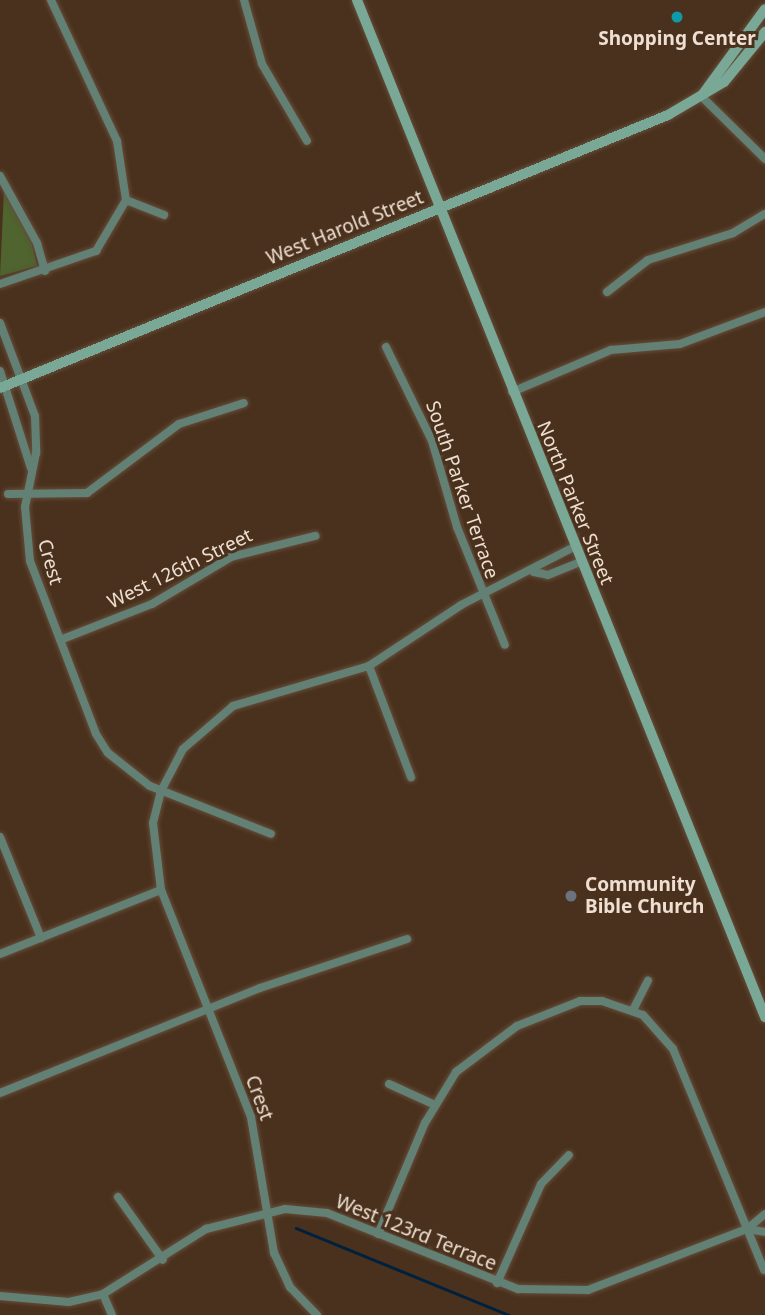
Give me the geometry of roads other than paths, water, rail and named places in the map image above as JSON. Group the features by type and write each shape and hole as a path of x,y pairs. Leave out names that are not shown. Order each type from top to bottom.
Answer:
{"street":[{"path":"0,284 45,271 96,251 126,200 117,141 51,0"},
{"path":"244,0 262,64 307,141"},
{"name":"North Parker Street","path":"357,0 580,562 765,1017"},
{"path":"765,9 701,96 765,159"},
{"name":"West Harold Street","path":"3,387 441,207 701,96 724,82 765,32"},
{"path":"0,176 37,243 45,271"},
{"path":"126,200 164,215"},
{"path":"607,292 648,260 733,233 765,214"},
{"path":"512,392 611,350 680,344 765,312"},
{"name":"Crest","path":"0,323 23,379 37,426 27,495 30,561 108,753 161,791 271,834"},
{"name":"South Parker Terrace","path":"386,347 432,441 482,594 505,645"},
{"name":"Crest","path":"0,371 32,470"},
{"path":"8,494 87,493 179,424 244,403"},
{"name":"West 126th Street","path":"60,639 152,604 231,557 315,536"},
{"path":"574,547 542,562 534,572 548,575 580,562"},
{"name":"Crest","path":"317,1315 281,1270 267,1211 251,1117 161,890 153,823 161,791 183,749 226,709 369,666 482,594 534,572"},
{"path":"369,666 411,777"},
{"path":"0,837 41,938"},
{"path":"0,954 161,890"},
{"path":"0,1093 208,1009 407,939"},
{"path":"633,1010 648,981"},
{"path":"378,1234 435,1105 479,1049 517,1026 580,1001 633,1010 673,1049 764,1270"},
{"path":"389,1084 435,1105"},
{"path":"497,1283 541,1184 569,1154"},
{"path":"118,1197 163,1260"},
{"name":"West 123rd Terrace","path":"0,1296 69,1302 103,1294 163,1260 206,1229 267,1211 327,1213 497,1283 587,1290 747,1230 765,1214"},
{"name":"West 123rd Terrace","path":"747,1230 765,1232"},
{"path":"103,1294 112,1315"}],"waterway":[{"path":"296,1228 509,1315"}],"place":[{"name":"Shopping Center","path":"677,17"},
{"name":"Community Bible Church","path":"571,896"}]}
